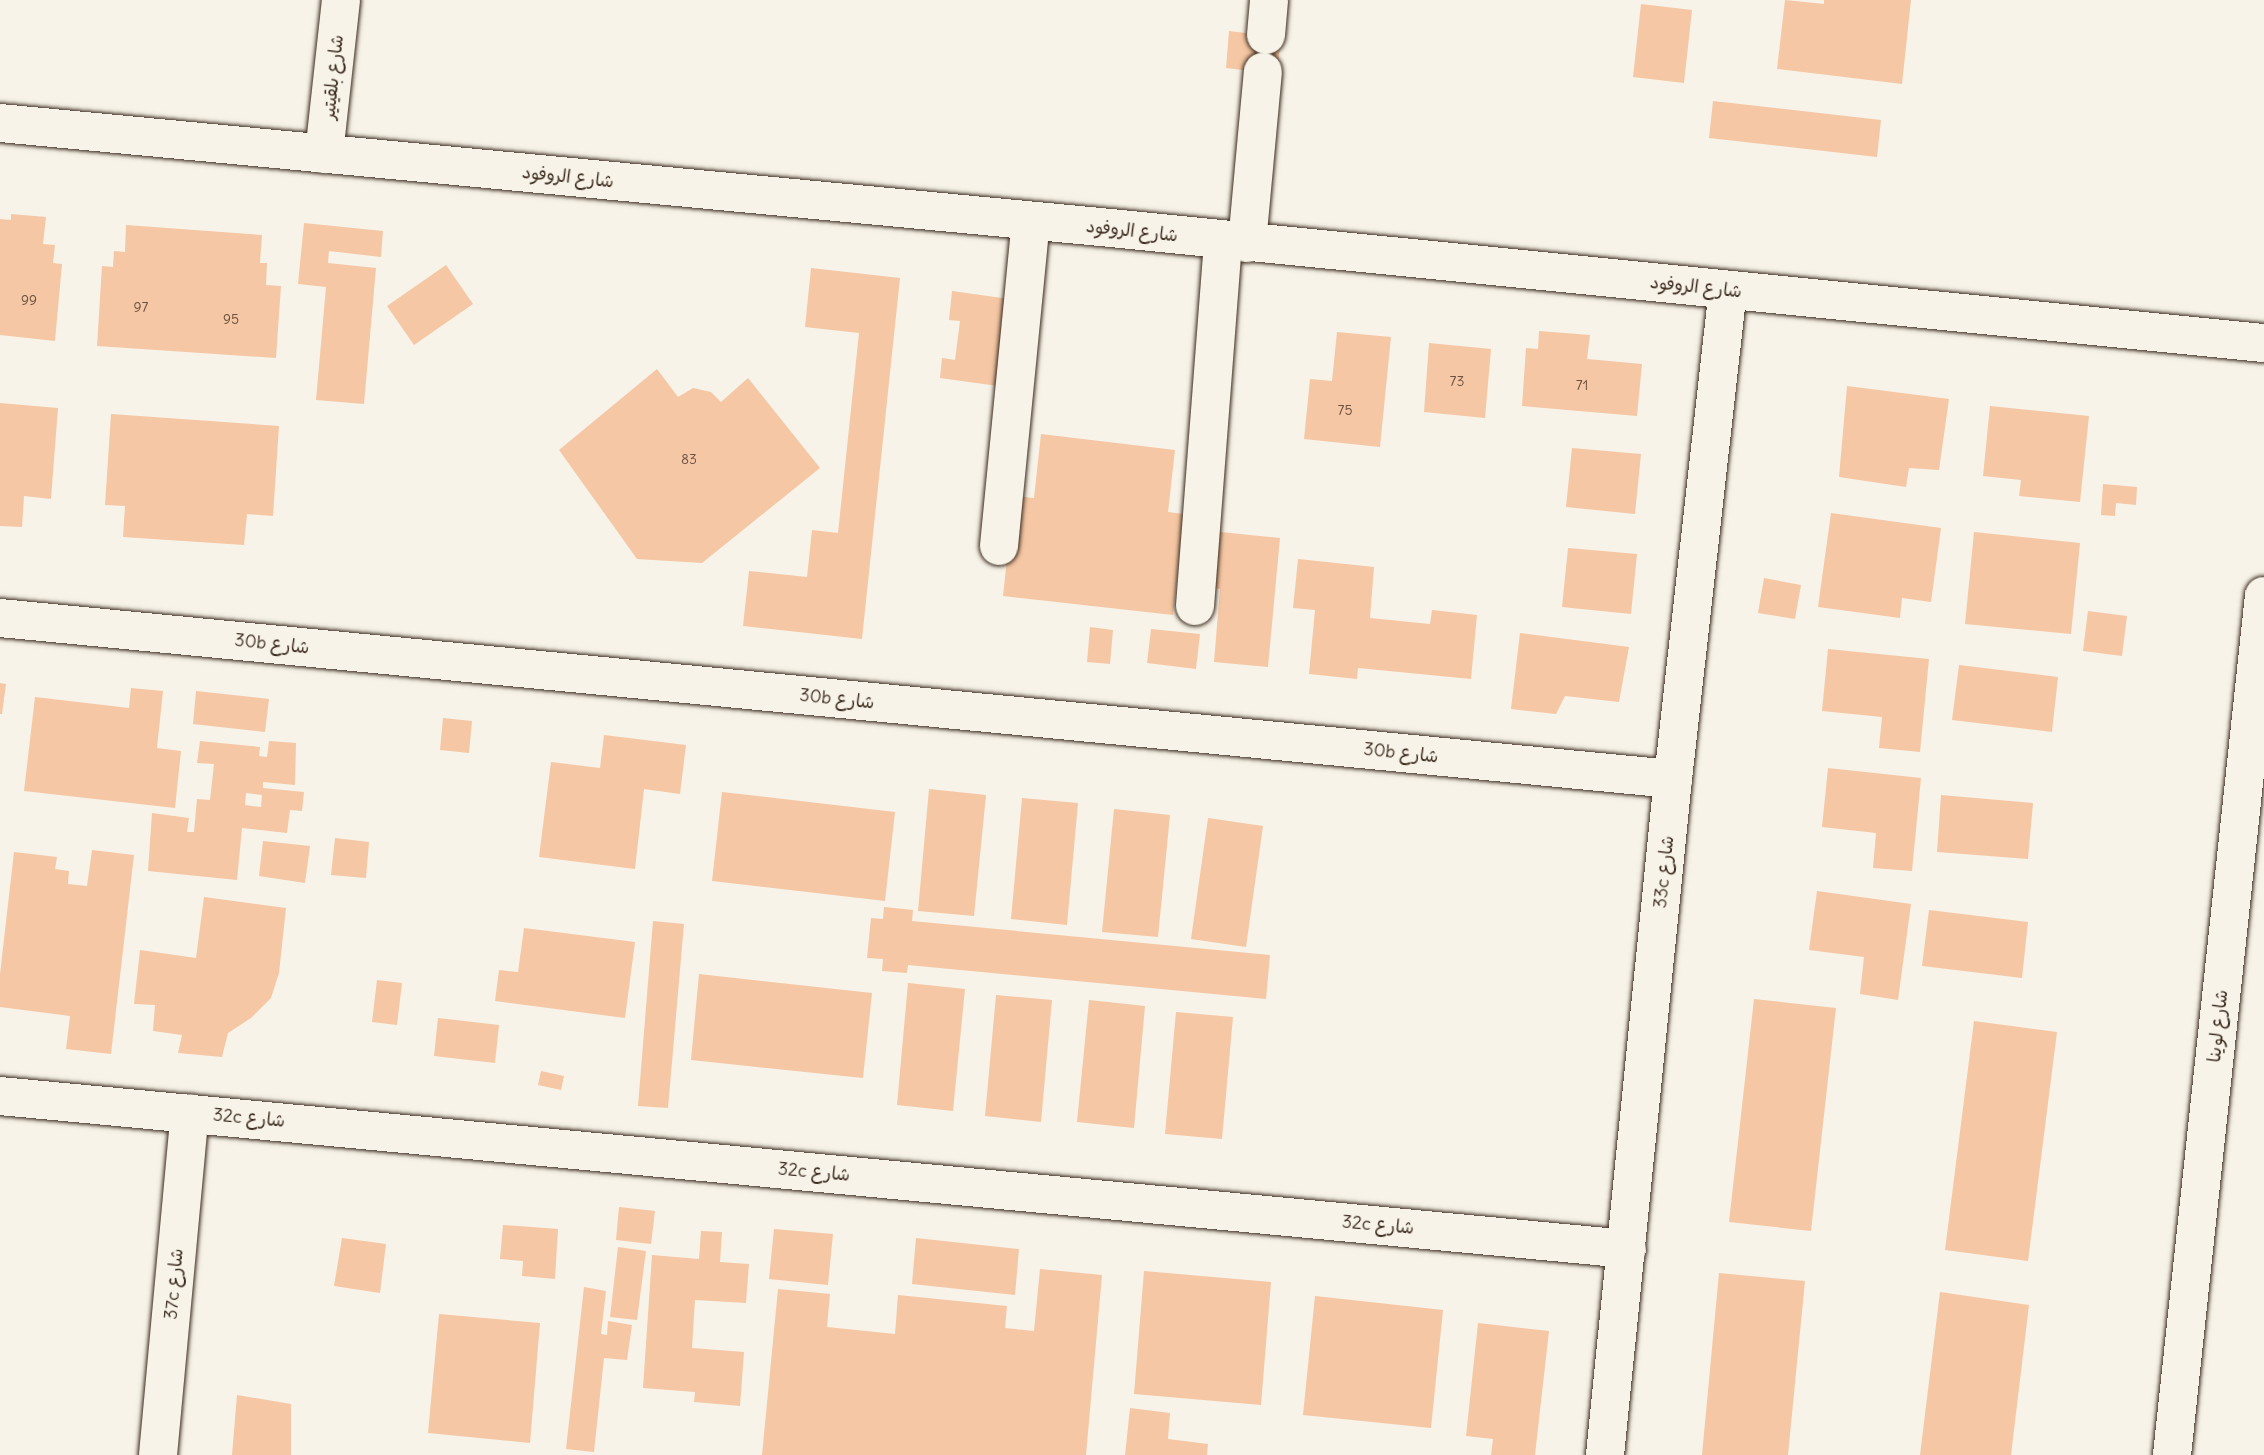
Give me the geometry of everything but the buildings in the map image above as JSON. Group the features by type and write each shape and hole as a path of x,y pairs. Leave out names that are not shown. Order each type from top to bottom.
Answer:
{"street":[{"name":"شارع بلقيتير","path":"324,154 341,0"},
{"path":"1195,606 1235,242 1266,36"},
{"name":"شارع الروفود","path":"0,123 2264,343"},
{"path":"999,547 1031,222"},
{"name":"33c شارع","path":"1605,1455 1673,779 1728,290"},
{"name":"شارع لوينا","path":"2172,1455 2253,801 2264,596"},
{"name":"30b شارع","path":"0,618 1673,779"},
{"name":"32c شارع","path":"0,1096 1627,1249"},
{"name":"37c شارع","path":"158,1455 190,1113"}]}
